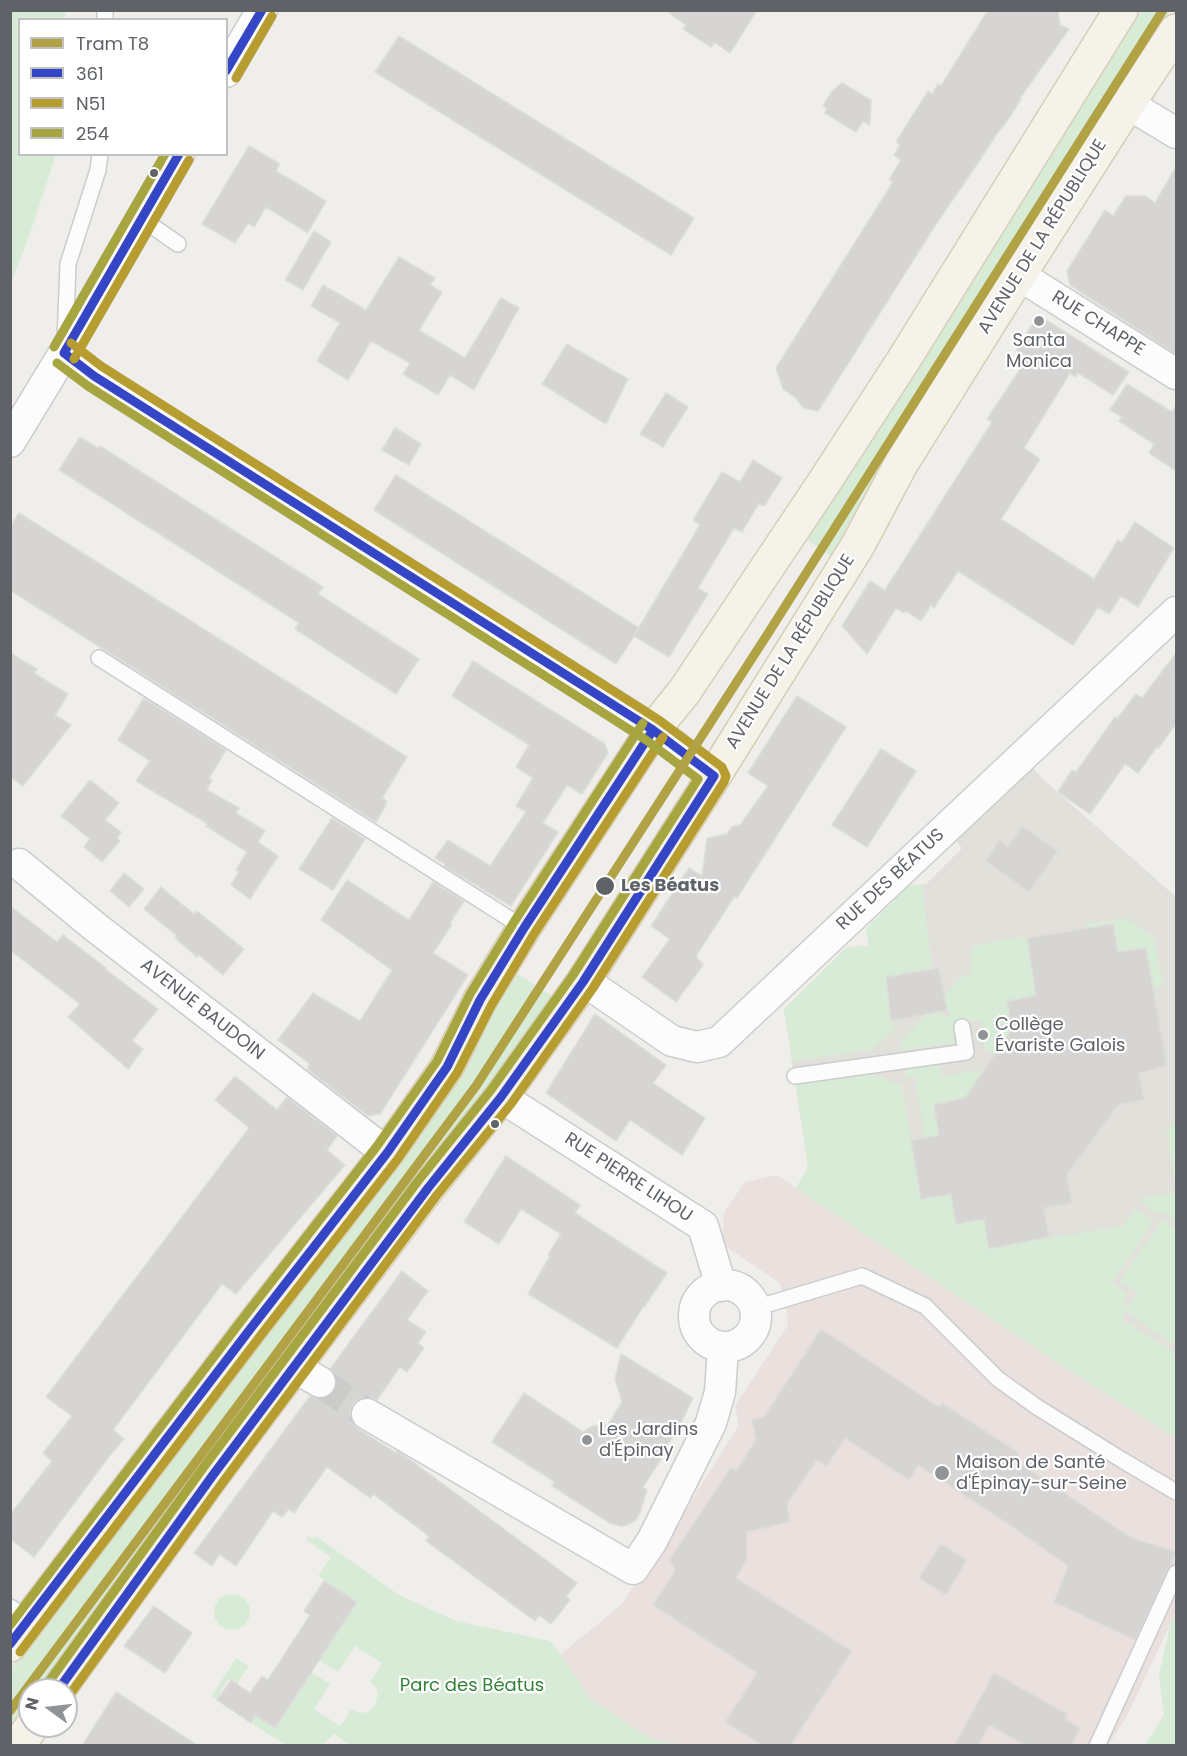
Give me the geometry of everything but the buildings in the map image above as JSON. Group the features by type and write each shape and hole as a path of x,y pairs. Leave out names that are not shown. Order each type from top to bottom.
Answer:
{"main road":[{"path":"17,1624 387,1153 447,1066 480,1000 524,928 654,730 684,692 832,471 1121,10"},
{"name":"AVENUE DE LA RÉPUBLIQUE","path":"67,1678 213,1475 307,1375 428,1188 501,1097 583,982 858,544 901,464 1018,275 1176,31"}],"street":[{"path":"228,69 262,10"},
{"path":"1128,104 1176,133"},
{"path":"10,442 178,156"},
{"name":"RUE CHAPPE","path":"1018,275 1176,374"},
{"path":"64,353 94,376 654,730 714,776"},
{"name":"RUE DES BÉATUS","path":"583,982 672,1041 698,1047 719,1042 1176,612"},
{"name":"AVENUE BAUDOIN","path":"19,864 94,926 387,1153"},
{"name":"RUE PIERRE LIHOU","path":"501,1097 703,1226 721,1286"},
{"path":"721,1286 738,1288 752,1300 755,1308 754,1328 741,1343 732,1347 713,1345 698,1332 695,1312 703,1295 712,1289 721,1286"},
{"path":"367,1414 633,1569 652,1541 711,1423 720,1392 723,1347"}],"lane":[{"path":"64,353 68,264 99,170 100,156"},
{"path":"142,219 178,243"},
{"path":"99,658 524,928"},
{"path":"795,1076 966,1052 962,1027"},
{"path":"755,1308 862,1276 926,1306 998,1379 1037,1407 1176,1492"},
{"path":"1097,1746 1176,1573"}],"shaded area":[{"name":"Collège Évariste Galois","path":"1029,764 1045,781 1176,897 1176,1354 1103,1308 808,1167 784,1009 847,947 869,946 866,929 910,885 926,884 962,848 952,837"},
{"name":"Maison de Santé d'Épinay-sur-Seine","path":"777,1175 1062,1366 1176,1438 1176,1612 1126,1718 1108,1745 679,1745 652,1739 589,1698 561,1654 621,1605 739,1425 735,1406 788,1325 785,1299 780,1283 722,1244 724,1212 745,1182"}],"green space":[{"path":"11,10 65,11 65,18 18,18 18,156 56,156 11,284"},
{"path":"1140,11 1170,11 836,560 805,538"},
{"path":"922,884 932,969 886,977 891,1021 896,1028 871,1050 793,1061 784,1009 847,947 869,946 866,929 909,886"},
{"path":"1126,918 1154,938 1163,985 1154,987 1146,948 1118,952 1113,924 1086,928 1085,924"},
{"path":"1020,937 1027,938 1036,996 1007,1001 1012,1029 995,1055 984,1049 981,1020 956,1023 957,1042 906,1050 899,1044 926,1014 939,1012 947,1018 951,1014 947,1010 944,996 959,979 970,973 973,946"},
{"path":"513,971 554,997 49,1678 18,1678 18,1720 11,1730 11,1668"},
{"path":"940,1064 943,1077 974,1070 982,1074 939,1135 925,1138 915,1077 905,1078 907,1069"},
{"path":"870,1073 902,1086 921,1199 951,1194 956,1224 984,1219 989,1248 1123,1226 1135,1209 1154,1221 1112,1282 1128,1294 1122,1303 1128,1307 1137,1293 1120,1281 1162,1220 1176,1230 1176,1346 1126,1311 1121,1319 1176,1354 1176,1438 1062,1366 796,1188 808,1167 796,1083"},
{"path":"1176,1121 1176,1192 1167,1130"},
{"path":"1176,1192 1176,1221 1162,1211 1159,1214 1140,1201 1143,1198"},
{"name":"Parc des Béatus","path":"309,1536 313,1539 317,1537 399,1595 456,1621 550,1641 589,1698 652,1739 679,1745 351,1746 334,1734 322,1745 286,1745 251,1723 255,1715 275,1728 305,1668 330,1684 314,1709 340,1726 351,1710 360,1713 368,1712 375,1705 378,1693 370,1682 382,1663 355,1646 338,1672 312,1656 356,1602 318,1576 331,1557 306,1540"},
{"path":"232,1594 245,1599 250,1612 245,1625 232,1630 219,1625 214,1612 219,1599"},
{"path":"1176,1612 1176,1745 1145,1745 1164,1715 1159,1675 1171,1622"},
{"path":"236,1658 249,1666 237,1684 229,1679 217,1700 211,1697"}],"tunnel":[{"path":"320,1382 367,1414"}],"tram line":[{"name":"T8","path":"10,1711 476,1086 767,635 1163,10"}],"transit line":[{"name":"361","path":"228,68 262,10"},
{"name":"N51","path":"236,78 272,16"},
{"name":"254","path":"54,347 164,156"},
{"name":"361","path":"64,353 178,156"},
{"name":"N51","path":"74,359 189,160"},
{"name":"N51","path":"71,343 101,366 659,720 722,767 726,776 593,988 511,1104 437,1195 223,1482 78,1683"},
{"name":"361","path":"64,353 94,376 653,730 714,776 583,982 501,1097 428,1188 213,1475 67,1678"},
{"name":"254","path":"52,1678 203,1468 418,1181 491,1090 573,975 698,779 646,740 88,386 57,363"},
{"name":"254","path":"10,1625 377,1146 437,1061 470,994 643,723"},
{"name":"361","path":"10,1644 387,1153 447,1067 480,1000 524,928 653,730"},
{"name":"N51","path":"20,1652 397,1160 457,1073 491,1006 534,934 663,737"}],"place":[{"name":"Santa Monica","path":"1039,321"},
{"name":"Les Béatus","path":"605,886"},
{"name":"Collège Évariste Galois","path":"983,1035"},
{"name":"Les Jardins d'Épinay","path":"587,1440"},
{"name":"Maison de Santé d'Épinay-sur-Seine","path":"942,1473"}]}
